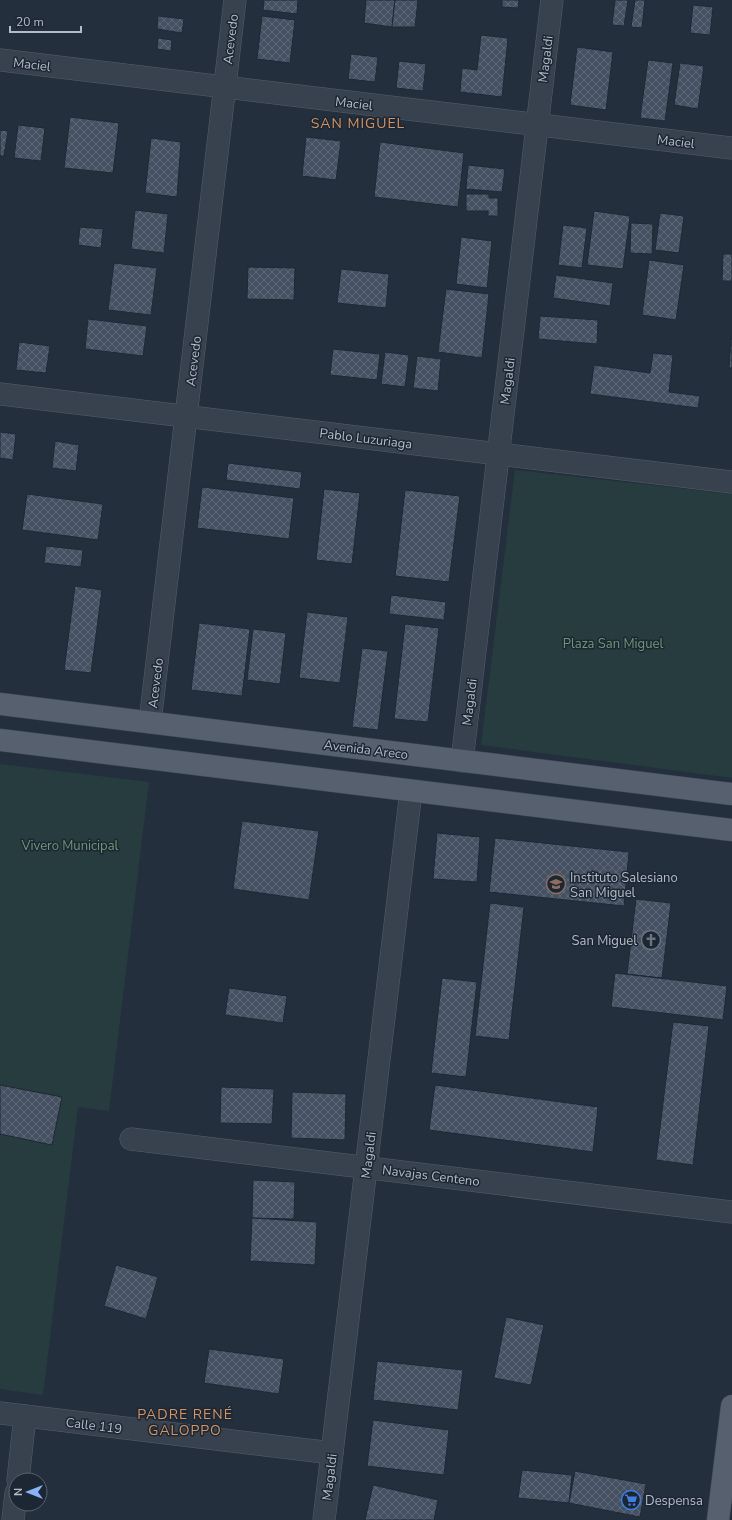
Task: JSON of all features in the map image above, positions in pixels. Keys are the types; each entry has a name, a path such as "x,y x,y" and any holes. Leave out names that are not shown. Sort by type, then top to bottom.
{"main road":[{"name":"Avenida Areco","path":"0,704 732,794"},
{"path":"0,740 732,830"},
{"path":"718,1520 732,1406"}],"street":[{"name":"Acevedo","path":"150,722 235,0"},
{"name":"Magaldi","path":"462,761 552,0"},
{"name":"Maciel","path":"0,60 732,148"},
{"name":"Pablo Luzuriaga","path":"0,394 732,482"},
{"name":"Magaldi","path":"324,1520 411,791"},
{"name":"Navajas Centeno","path":"131,1139 732,1212"},
{"name":"Calle 119","path":"0,1413 332,1453"},
{"path":"19,1472 25,1416"}],"green space":[{"name":"Plaza San Miguel","path":"515,470 732,494 732,778 481,745"},
{"name":"Vivero Municipal","path":"0,764 149,782 109,1111 78,1107 43,1395 0,1389"}],"building":[{"path":"264,0 298,0 297,14 263,10"},
{"path":"366,0 395,0 392,27 364,23"},
{"path":"395,0 418,0 415,27 392,27"},
{"path":"502,0 519,0 518,8 502,7"},
{"path":"615,0 628,0 624,26 612,25"},
{"path":"635,0 645,0 642,28 631,27"},
{"path":"693,5 713,7 710,35 690,33"},
{"path":"158,16 184,19 182,33 157,29"},
{"path":"262,16 295,20 290,63 257,59"},
{"path":"481,35 508,38 502,97 460,92 462,68 477,70"},
{"path":"158,38 172,40 171,51 157,49"},
{"path":"577,47 613,52 606,110 570,105"},
{"path":"351,54 378,57 375,82 348,79"},
{"path":"648,60 673,63 665,121 640,118"},
{"path":"399,61 426,64 423,91 396,88"},
{"path":"680,63 704,66 698,109 674,105"},
{"path":"70,117 119,123 113,173 64,168"},
{"path":"18,125 45,128 41,161 14,158"},
{"path":"0,130 8,131 4,156 0,156"},
{"path":"306,137 341,141 336,180 302,176"},
{"path":"151,138 181,142 177,197 145,193"},
{"path":"380,142 464,153 458,207 374,197"},
{"path":"468,165 505,169 502,192 466,189"},
{"path":"466,194 489,194 489,198 498,198 498,216 488,216 488,211 466,211"},
{"path":"135,210 168,214 164,253 131,249"},
{"path":"594,211 630,216 623,269 587,265"},
{"path":"660,213 684,216 679,253 655,250"},
{"path":"631,223 653,224 652,254 630,253"},
{"path":"563,225 587,228 582,268 558,265"},
{"path":"80,227 103,229 101,248 78,245"},
{"path":"461,237 492,241 487,288 456,284"},
{"path":"723,254 732,254 732,281 722,281"},
{"path":"649,260 684,265 676,320 642,315"},
{"path":"114,263 157,268 151,315 108,310"},
{"path":"248,267 295,268 294,300 247,299"},
{"path":"341,269 389,274 386,308 337,303"},
{"path":"556,275 613,283 610,306 553,298"},
{"path":"446,289 489,294 482,358 438,352"},
{"path":"540,316 598,320 597,344 538,339"},
{"path":"88,319 147,326 143,356 85,349"},
{"path":"731,339 732,368 729,368"},
{"path":"19,342 50,346 46,373 16,370"},
{"path":"333,349 380,354 377,380 330,375"},
{"path":"385,352 409,355 405,387 381,384"},
{"path":"653,353 673,355 669,392 700,396 698,408 590,394 594,365 650,373"},
{"path":"417,356 441,359 438,391 413,388"},
{"path":"0,432 16,434 13,460 0,458"},
{"path":"55,441 79,445 76,471 52,468"},
{"path":"228,463 302,472 300,489 226,480"},
{"path":"202,487 294,498 289,539 197,528"},
{"path":"324,489 360,493 352,564 316,560"},
{"path":"405,490 460,496 449,582 395,576"},
{"path":"27,494 103,504 98,540 22,530"},
{"path":"46,546 83,550 81,567 44,563"},
{"path":"75,586 102,590 91,673 64,670"},
{"path":"391,595 446,602 444,620 389,614"},
{"path":"307,612 348,617 340,683 299,678"},
{"path":"199,623 250,629 242,696 191,690"},
{"path":"405,624 439,628 428,722 394,719"},
{"path":"253,629 286,633 280,684 247,680"},
{"path":"362,648 388,651 378,730 352,727"},
{"path":"242,821 319,831 309,900 233,889"},
{"path":"437,833 480,837 477,882 433,879"},
{"path":"495,838 629,852 624,906 489,892"},
{"path":"636,899 671,903 662,978 627,974"},
{"path":"490,903 524,907 509,1040 475,1036"},
{"path":"615,973 727,986 723,1020 611,1007"},
{"path":"442,978 477,982 466,1077 431,1073"},
{"path":"229,988 287,996 283,1023 225,1015"},
{"path":"673,1022 709,1026 693,1165 656,1160"},
{"path":"0,1085 62,1097 52,1145 0,1134"},
{"path":"435,1085 598,1107 593,1152 429,1130"},
{"path":"221,1087 274,1089 272,1124 220,1123"},
{"path":"292,1092 346,1094 345,1140 291,1138"},
{"path":"253,1180 295,1182 294,1219 252,1218"},
{"path":"252,1218 317,1222 315,1265 250,1261"},
{"path":"116,1265 158,1277 146,1319 104,1306"},
{"path":"506,1317 544,1325 531,1385 494,1378"},
{"path":"209,1349 284,1359 279,1394 204,1383"},
{"path":"377,1361 463,1370 458,1410 373,1400"},
{"path":"373,1420 449,1430 444,1475 367,1466"},
{"path":"522,1470 572,1475 569,1503 518,1498"},
{"path":"575,1471 646,1484 640,1517 569,1503"},
{"path":"373,1485 438,1500 434,1520 365,1520"}],"place":[{"name":"Instituto Salesiano San Miguel","path":"556,884"},
{"name":"San Miguel","path":"651,940"},
{"name":"Despensa","path":"631,1500"}],"district":[{"name":"SAN MIGUEL","path":"358,123"},
{"name":"PADRE RENÉ GALOPPO","path":"185,1422"}]}
